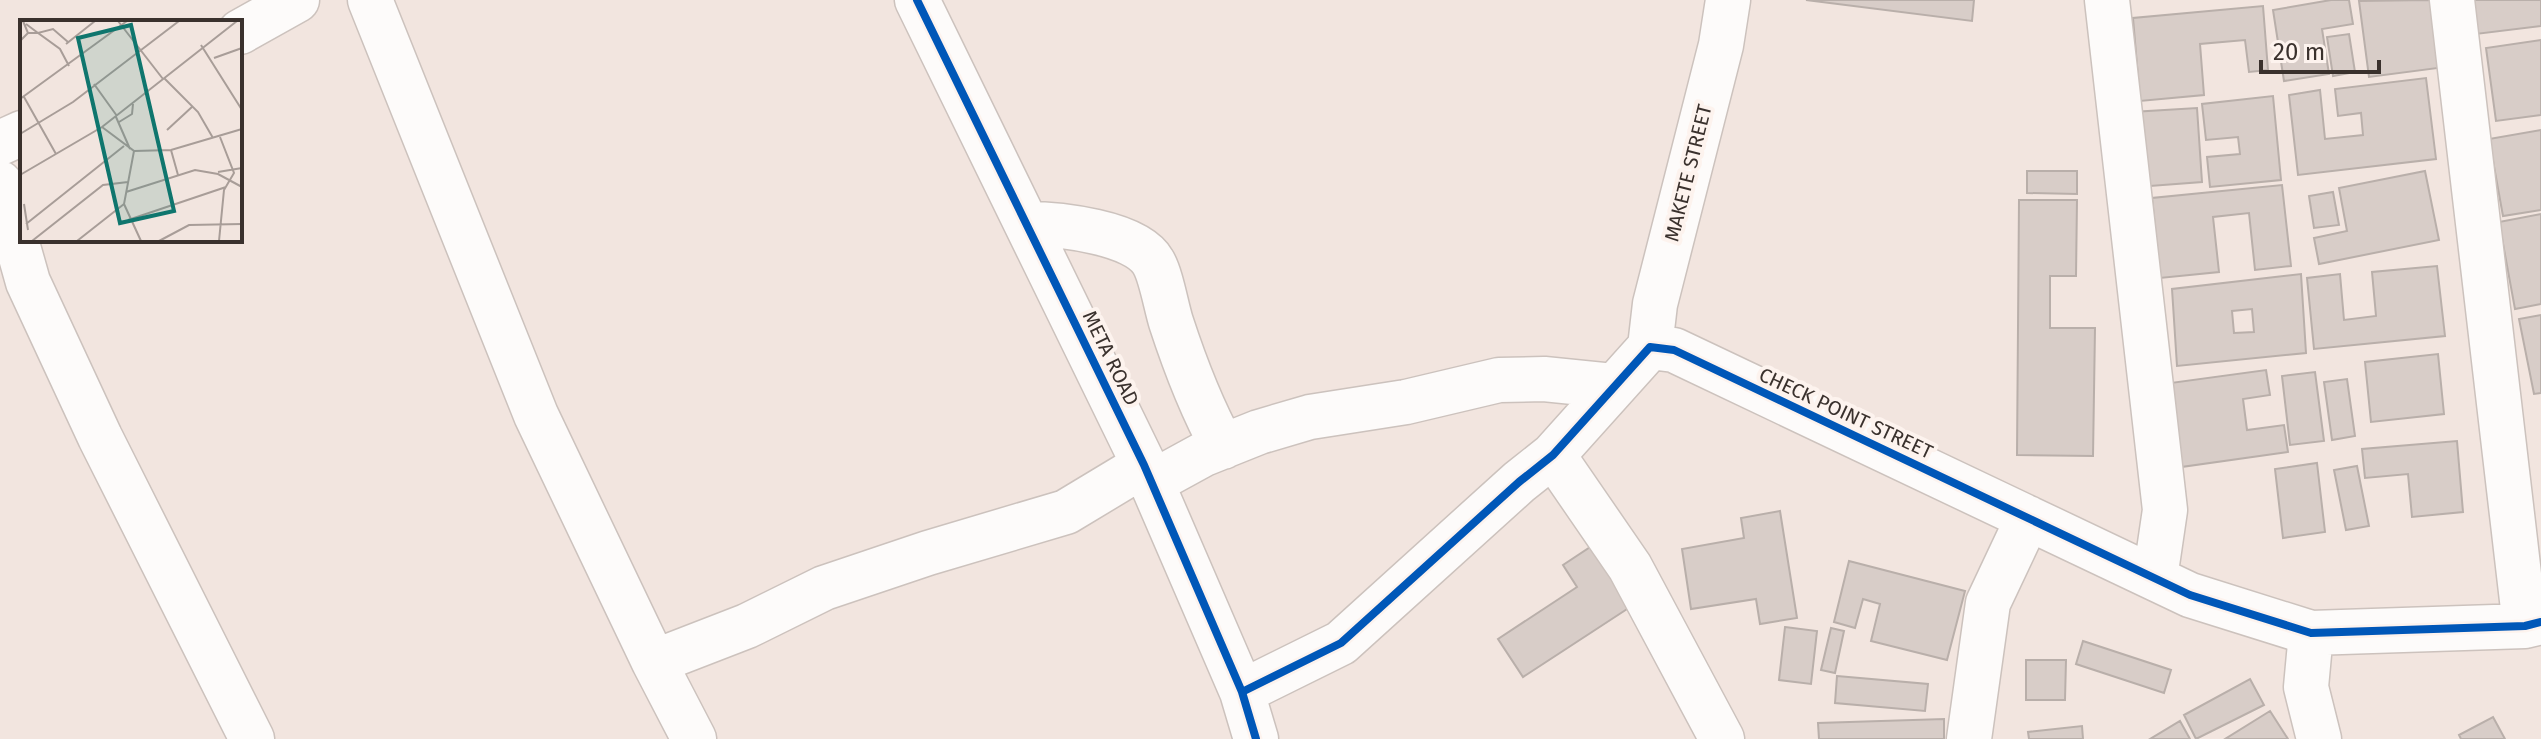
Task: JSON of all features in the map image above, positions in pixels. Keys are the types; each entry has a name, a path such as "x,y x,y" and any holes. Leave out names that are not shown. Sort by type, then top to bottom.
{"street":[{"path":"242,31 297,0"},
{"path":"370,0 536,415 694,739"},
{"name":"META ROAD","path":"917,0 1147,474 1242,692 1256,739"},
{"name":"MAKETE STREET","path":"1650,347 1655,304 1721,45 1728,0"},
{"path":"2107,0 2165,510 2155,578"},
{"path":"2452,0 2533,624"},
{"path":"0,143 20,134"},
{"path":"0,183 35,296 100,437 252,739"},
{"path":"1027,224 1058,224 1092,231 1135,246 1153,261 1184,362 1204,413 1223,447"},
{"path":"1242,692 1341,643 1553,455 1650,347"},
{"name":"CHECK POINT STREET","path":"1650,347 1674,350 2190,595 2311,633 2533,624"},
{"path":"654,662 747,626 824,588 1066,512 1147,474 1259,432 1310,417 1406,402 1499,380 1544,379 1613,386"},
{"path":"1553,455 1630,567 1722,739"},
{"path":"1969,739 1988,603 2028,518"},
{"path":"2311,633 2306,687 2319,739"}],"building":[{"path":"1806,0 1974,0 1972,21"},
{"path":"2349,0 2353,24 2322,29 2329,74 2284,81 2273,10"},
{"path":"2430,0 2438,68 2369,77 2359,1"},
{"path":"2472,0 2541,0 2541,26 2476,34"},
{"path":"2263,6 2268,70 2249,72 2245,40 2200,44 2204,95 2140,101 2133,18"},
{"path":"2349,34 2355,72 2333,76 2327,37"},
{"path":"2541,40 2541,115 2496,121 2486,48"},
{"path":"2426,78 2436,159 2298,175 2289,95 2320,90 2325,139 2363,135 2361,113 2338,116 2335,89"},
{"path":"2273,96 2281,180 2210,187 2207,157 2240,154 2238,137 2206,140 2202,104"},
{"path":"2197,108 2202,182 2137,187 2132,112"},
{"path":"2541,130 2541,210 2503,216 2489,139"},
{"path":"2027,171 2077,171 2077,194 2027,193"},
{"path":"2425,171 2439,240 2319,264 2314,238 2347,231 2339,188"},
{"path":"2282,185 2291,266 2255,270 2249,213 2213,217 2219,272 2160,278 2152,198"},
{"path":"2333,192 2339,225 2314,228 2309,196"},
{"path":"2019,200 2077,200 2076,276 2050,276 2050,328 2095,328 2093,456 2017,455"},
{"path":"2541,214 2541,304 2515,309 2499,222"},
{"path":"2437,266 2445,336 2314,349 2307,278 2340,274 2344,320 2376,316 2372,272"},
{"path":"2301,274 2306,353 2177,366 2172,289","holes":["2252,309 2254,332 2234,333 2232,311"]},
{"path":"2541,315 2541,393 2534,394 2519,319"},
{"path":"2438,354 2444,414 2371,422 2365,362"},
{"path":"2266,370 2270,395 2243,399 2247,430 2284,425 2288,452 2174,468 2163,384"},
{"path":"2315,372 2324,441 2290,445 2282,376"},
{"path":"2347,379 2355,436 2332,440 2324,382"},
{"path":"2457,441 2463,512 2412,517 2408,474 2365,478 2362,449"},
{"path":"2317,463 2325,532 2283,538 2275,469"},
{"path":"2357,466 2369,526 2346,530 2334,470"},
{"path":"1780,511 1797,618 1760,624 1756,599 1691,609 1682,549 1744,538 1741,518"},
{"path":"1607,536 1647,596 1523,677 1498,639 1577,587 1563,565"},
{"path":"1849,561 1965,591 1947,660 1871,641 1880,604 1863,599 1855,628 1834,622"},
{"path":"1785,627 1817,631 1811,684 1779,680"},
{"path":"1831,628 1844,631 1835,673 1821,670"},
{"path":"2083,641 2171,670 2164,693 2076,664"},
{"path":"2026,660 2066,660 2065,700 2026,700"},
{"path":"1837,676 1928,684 1925,711 1835,703"},
{"path":"2250,679 2264,705 2196,739 2184,715"},
{"path":"2270,711 2288,739 2225,739"},
{"path":"2493,717 2505,739 2461,739 2459,735"},
{"path":"1944,719 1944,739 1819,739 1818,723"},
{"path":"2180,721 2190,739 2150,739"},
{"path":"2082,726 2083,739 2029,739 2028,732"}],"cycle path":[{"path":"917,0 1144,465 1242,692 1256,739"},
{"path":"1242,692 1341,643 1553,455 1650,347 1674,350 2190,595 2311,633 2525,626 2541,622"}]}
